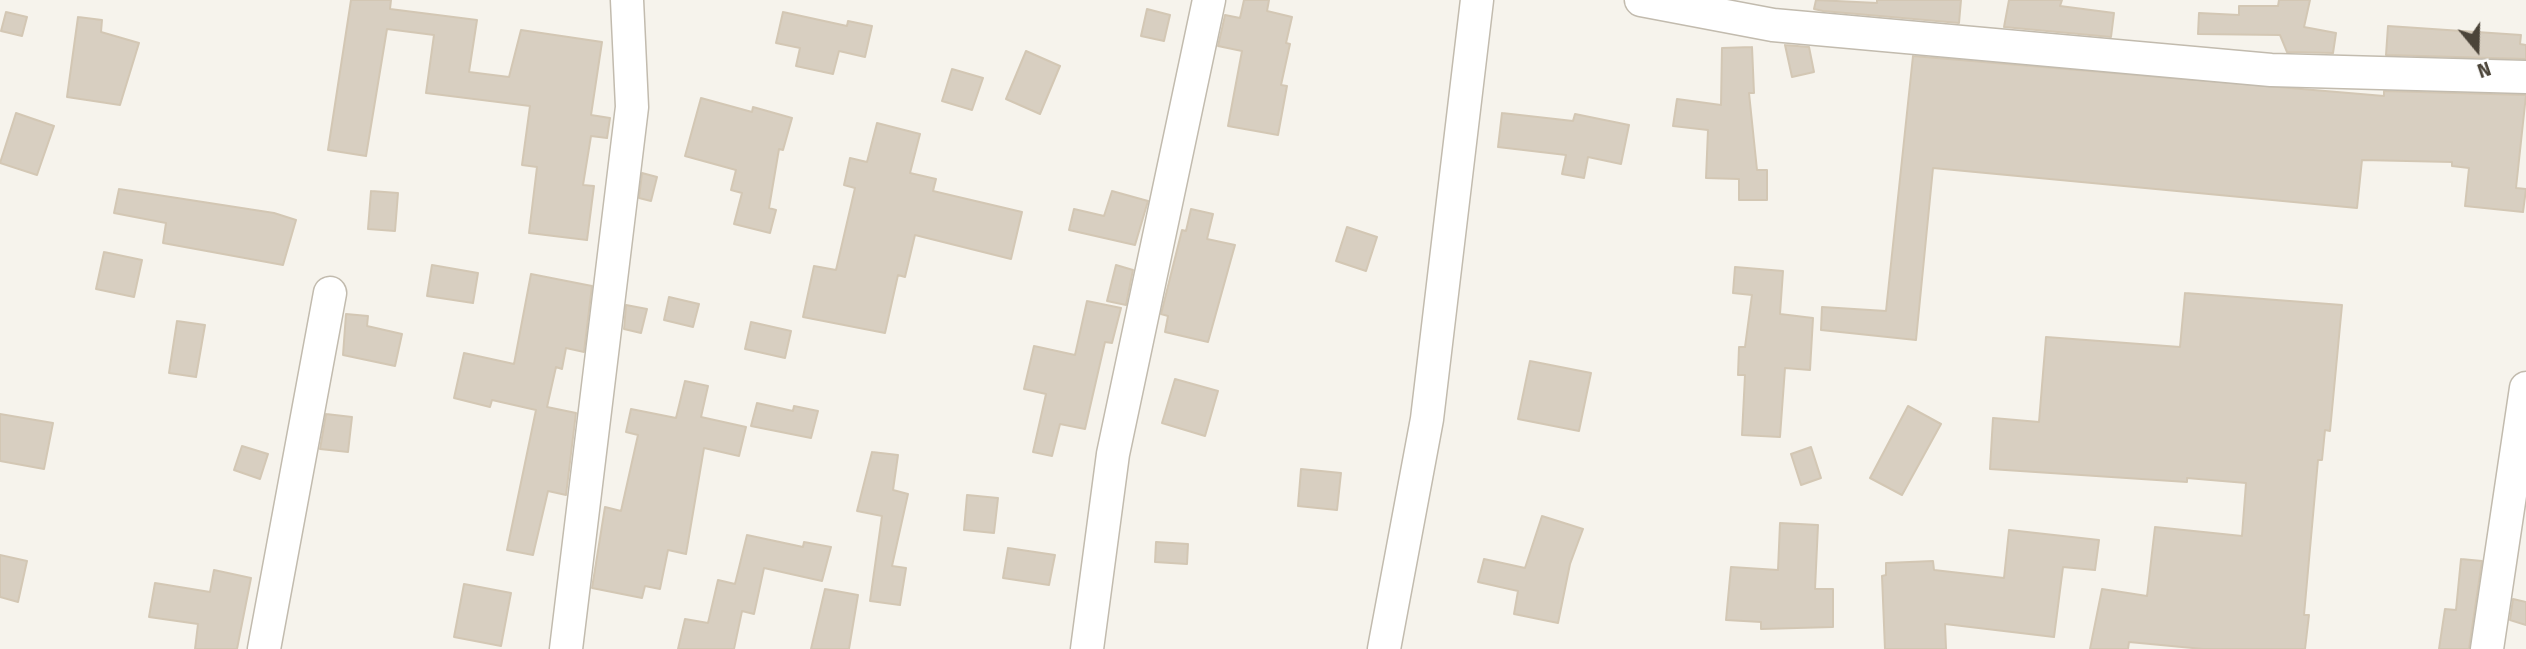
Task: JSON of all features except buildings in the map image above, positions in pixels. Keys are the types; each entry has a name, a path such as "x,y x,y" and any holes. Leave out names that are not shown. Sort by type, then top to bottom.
{"street":[{"path":"566,649 632,107 627,0"},
{"path":"1087,649 1113,454 1209,0"},
{"path":"1384,649 1426,419 1477,0"},
{"path":"1641,0 1773,25 2271,70 2526,77"},
{"path":"264,649 330,293"},
{"path":"2487,649 2526,388"}]}
